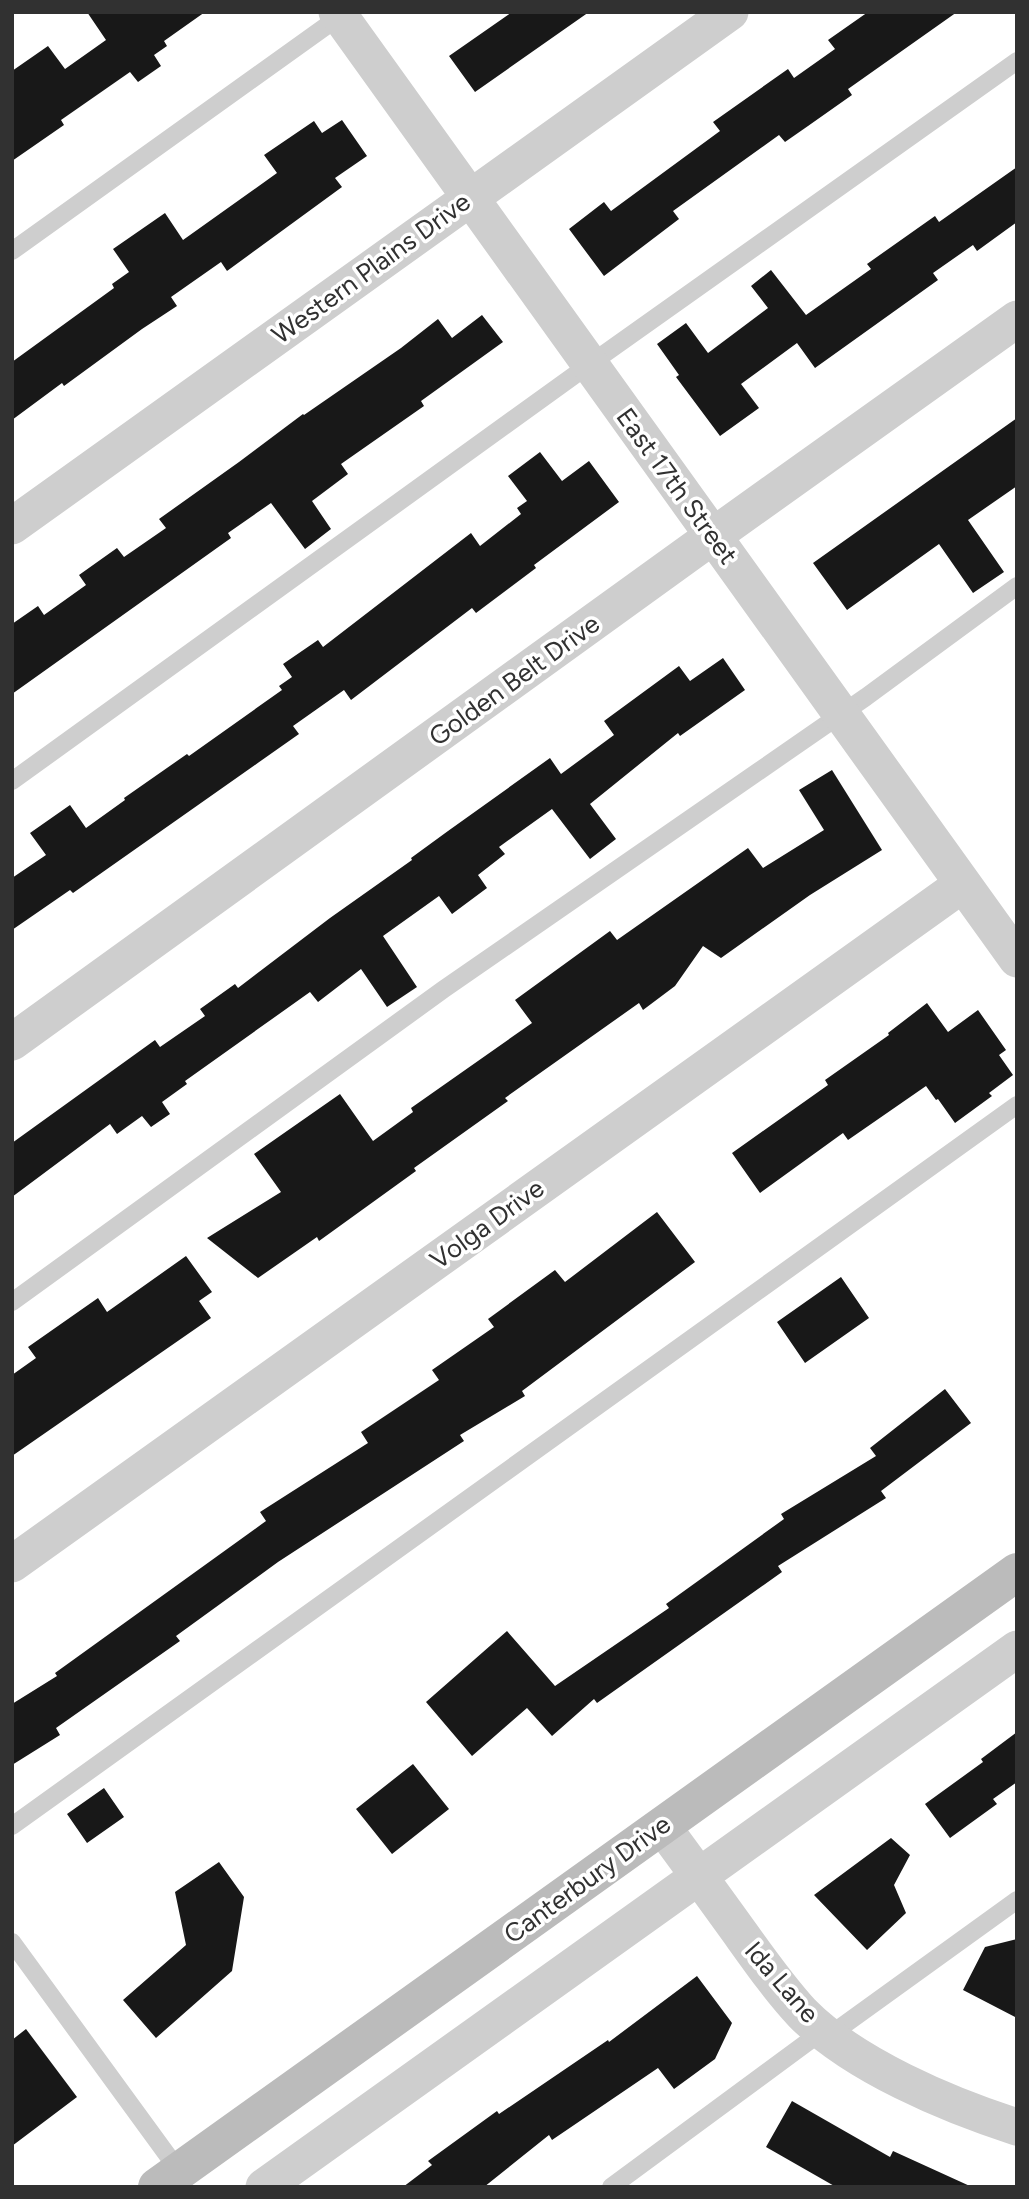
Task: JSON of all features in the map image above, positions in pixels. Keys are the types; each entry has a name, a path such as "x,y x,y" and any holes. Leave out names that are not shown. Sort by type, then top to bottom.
{"main road":[{"name":"Canterbury Drive","path":"168,2179 1017,1572"}],"street":[{"name":"Western Plains Drive","path":"12,526 730,12"},
{"name":"East 17th Street","path":"341,14 1017,959"},
{"name":"Golden Belt Drive","path":"12,1042 1017,319"},
{"name":"Volga Drive","path":"12,1564 963,884"},
{"path":"264,2187 1017,1649"},
{"name":"Ida Lane","path":"662,1826 774,1980 804,2014 875,2067 980,2115 1017,2127"}],"lane":[{"path":"12,251 341,14"},
{"path":"12,781 1017,61"},
{"path":"12,1302 444,989 841,714 1017,586"},
{"path":"12,1826 1017,1105"},
{"path":"611,2187 1017,1900"},
{"path":"12,1942 168,2179"}],"building":[{"path":"87,12 205,12 164,41 167,46 154,55 161,66 138,82 130,72 61,120 64,125 12,161 12,71 48,46 65,69 106,40"},
{"path":"512,12 589,12 475,92 449,56"},
{"path":"868,12 957,12 848,89 852,95 808,126 785,142 779,135 673,211 679,219 604,276 569,229 604,202 611,211 720,131 713,122 788,69 794,78 835,49 828,40"},
{"path":"342,120 367,156 335,178 342,187 227,271 221,262 171,297 177,306 12,420 12,362 114,288 112,284 129,272 113,249 165,213 183,240 277,173 264,155 314,121 322,133"},
{"path":"1017,167 1017,222 977,251 973,245 933,273 938,280 815,368 797,343 741,384 759,408 720,436 676,377 679,375 657,344 686,323 708,353 768,308 751,286 771,270 806,315 871,269 867,264 935,216 939,222"},
{"path":"482,315 503,342 421,401 424,406 341,464 348,474 312,501 331,529 305,549 271,503 228,533 231,538 12,694 12,624 38,606 44,615 86,585 79,575 117,548 124,557 166,528 159,519 438,319 452,338"},
{"path":"1017,418 1017,486 968,520 1004,572 973,593 939,544 847,610 813,563"},
{"path":"540,452 562,481 589,461 619,502 534,565 536,568 476,613 472,608 351,700 344,690 293,726 299,734 73,893 70,890 12,930 12,878 46,855 30,833 70,805 86,828 125,800 124,798 282,690 279,686 292,677 283,664 318,640 323,647 471,533 480,546 521,514 517,508 527,501 508,476"},
{"path":"723,658 745,690 680,736 678,733 590,804 616,839 590,859 552,809 499,847 505,854 478,875 487,888 452,914 439,896 383,936 417,987 387,1007 361,969 318,1002 310,992 185,1081 187,1084 162,1102 170,1114 151,1127 142,1116 117,1134 110,1124 12,1197 12,1143 155,1040 160,1047 205,1016 200,1009 235,984 238,988 550,758 561,774 614,735 604,721 679,666 690,681"},
{"path":"832,770 882,850 810,895 721,958 703,946 675,986 643,1010 639,1003 505,1098 508,1101 414,1168 416,1171 319,1241 317,1237 258,1278 207,1238 281,1192 254,1154 340,1094 373,1141 413,1112 411,1108 532,1023 515,1000 610,931 617,940 748,848 763,868 824,830 799,790"},
{"path":"927,1003 948,1032 978,1010 1006,1050 999,1055 1013,1075 989,1093 992,1096 955,1123 926,1086 848,1140 843,1133 760,1193 732,1153 828,1085 825,1080 889,1035 888,1033"},
{"path":"657,1212 695,1262 522,1391 525,1396 460,1435 464,1441 278,1562 176,1636 180,1641 56,1728 60,1735 12,1765 12,1704 57,1676 55,1673 266,1521 260,1512 368,1443 361,1432 439,1380 432,1370 494,1327 488,1319 555,1270 565,1282"},
{"path":"186,1256 212,1292 199,1301 211,1318 12,1456 12,1375 36,1358 28,1347 98,1298 107,1312"},
{"path":"841,1277 869,1318 805,1363 777,1322"},
{"path":"945,1389 971,1423 881,1491 886,1498 778,1566 782,1572 597,1703 594,1699 552,1736 527,1708 472,1756 426,1702 507,1631 555,1686 669,1608 666,1604 784,1519 781,1514 876,1456 870,1448"},
{"path":"1017,1732 1017,1782 993,1799 997,1804 950,1838 925,1804 983,1762 981,1759"},
{"path":"413,1764 449,1809 392,1854 356,1809"},
{"path":"104,1788 124,1817 87,1843 67,1814"},
{"path":"891,1838 910,1855 894,1885 906,1913 867,1950 814,1895"},
{"path":"219,1862 244,1897 232,1971 156,2038 123,2000 186,1945 175,1892"},
{"path":"1017,1939 1017,2018 963,1990 985,1947"},
{"path":"697,1976 732,2023 715,2059 674,2089 658,2068 552,2140 549,2135 484,2187 403,2187 432,2165 428,2161 497,2111 499,2114 608,2040 609,2042"},
{"path":"26,2029 77,2097 12,2146 12,2040"},
{"path":"792,2101 890,2157 893,2151 972,2187 836,2187 766,2147"}]}
